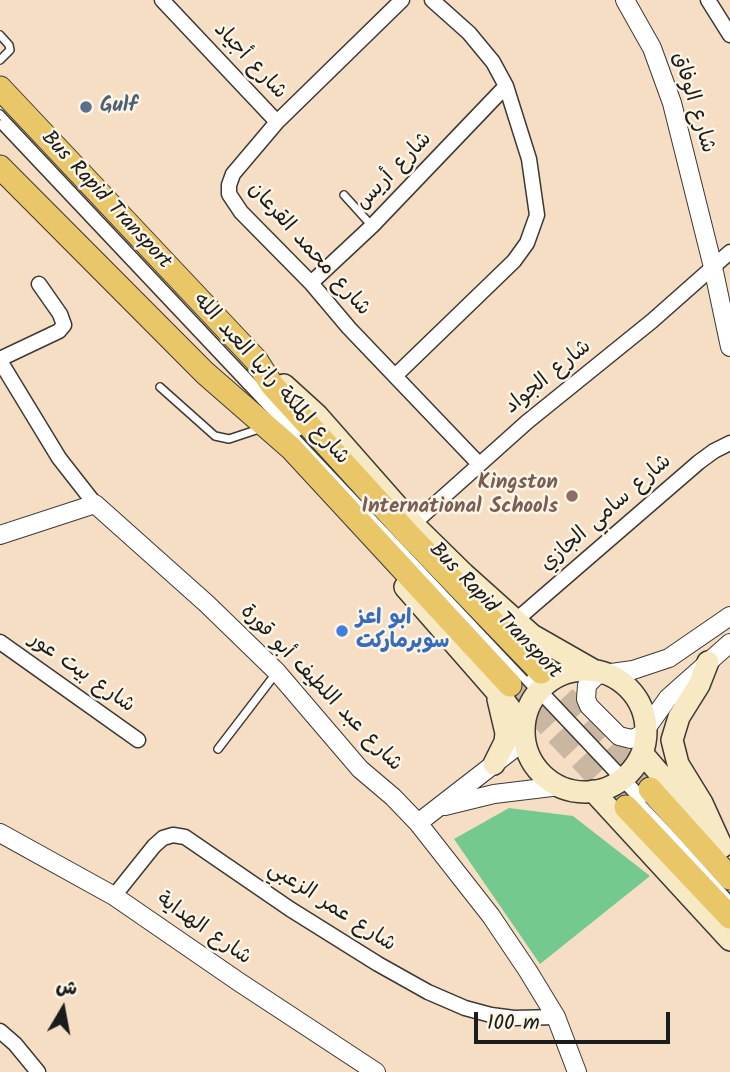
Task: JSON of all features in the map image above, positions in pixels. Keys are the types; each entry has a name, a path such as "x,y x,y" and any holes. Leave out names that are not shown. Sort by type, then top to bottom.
{"main road":[{"name":"شارع الملكة رانيا العبد الله","path":"0,88 256,359 272,385 540,684"},
{"name":"شارع الملكة رانيا العبد الله","path":"0,167 205,373 291,448 501,686"},
{"path":"205,373 501,686 542,774 560,786 576,791 593,791 623,779 642,753 646,728 643,711 635,696 622,682 532,635 515,621 413,524 317,415 256,359"},
{"path":"708,662 694,694 679,716 673,740 678,764 702,803 726,851"},
{"path":"525,734 526,715 540,684 566,673 599,672"},
{"path":"494,764 505,742 506,733 501,686"},
{"path":"642,753 726,851"},
{"path":"650,789 730,878"},
{"path":"593,791 730,940"},
{"path":"625,807 730,918"}],"street":[{"name":"شارع أجياد","path":"162,0 277,122"},
{"name":"شارع محمد القرعان","path":"401,0 277,122 233,174 229,194 241,212 479,464"},
{"path":"395,376 514,261 527,243 535,224 537,202 529,159 506,86 493,62 469,33 432,0"},
{"name":"شارع الوفاق","path":"625,0 642,28 662,73 713,267 730,347"},
{"path":"708,0 730,35"},
{"name":"شارع أريس","path":"311,284 372,226 506,86"},
{"name":"شارع الجواد","path":"413,524 479,464 652,321 730,252"},
{"path":"0,360 59,331 64,325 60,314 38,284"},
{"name":"شارع عبد اللطيف أبو قورة","path":"0,360 59,458 95,504 207,604 277,672 360,769 418,823 491,916 528,971 556,1017 577,1072"},
{"name":"شارع سامي الجازي","path":"515,621 692,468 714,451 730,443"},
{"path":"0,535 95,504"},
{"path":"730,616 669,658 633,670 599,672 587,685 586,699 589,706 619,736 631,739 643,733 668,698 730,643"},
{"name":"شارع بيت عور","path":"0,642 138,740"},
{"path":"418,823 494,764 525,734"},
{"path":"439,808 494,794 560,786"},
{"name":"شارع الهداية","path":"0,833 114,896 376,1072"},
{"name":"شارع عمر الزعبي","path":"114,896 154,846 163,838 178,835 196,843 310,922 428,992 465,1008 491,1015 514,1018 556,1017"},
{"path":"0,1031 15,1044 38,1072"}],"lane":[{"path":"0,35 10,50 0,60"},
{"name":"Bus Rapid Transport","path":"0,114 540,684 730,900"},
{"name":"Bus Rapid Transport","path":"0,124 540,684"},
{"path":"344,195 372,226"},
{"path":"160,387 215,436 229,439 259,429"},
{"path":"218,749 277,672"},
{"name":"Bus Rapid Transport","path":"623,779 730,892"}],"green space":[{"path":"509,808 573,816 650,876 540,964 454,839"}],"tunnel":[{"path":"541,672 650,789"},
{"path":"510,685 626,807"}],"place":[{"name":"Gulf","path":"86,107"},
{"name":"Kingston International Schools","path":"572,496"},
{"name":"ابو اعز سوبرماركت","path":"342,631"}]}
